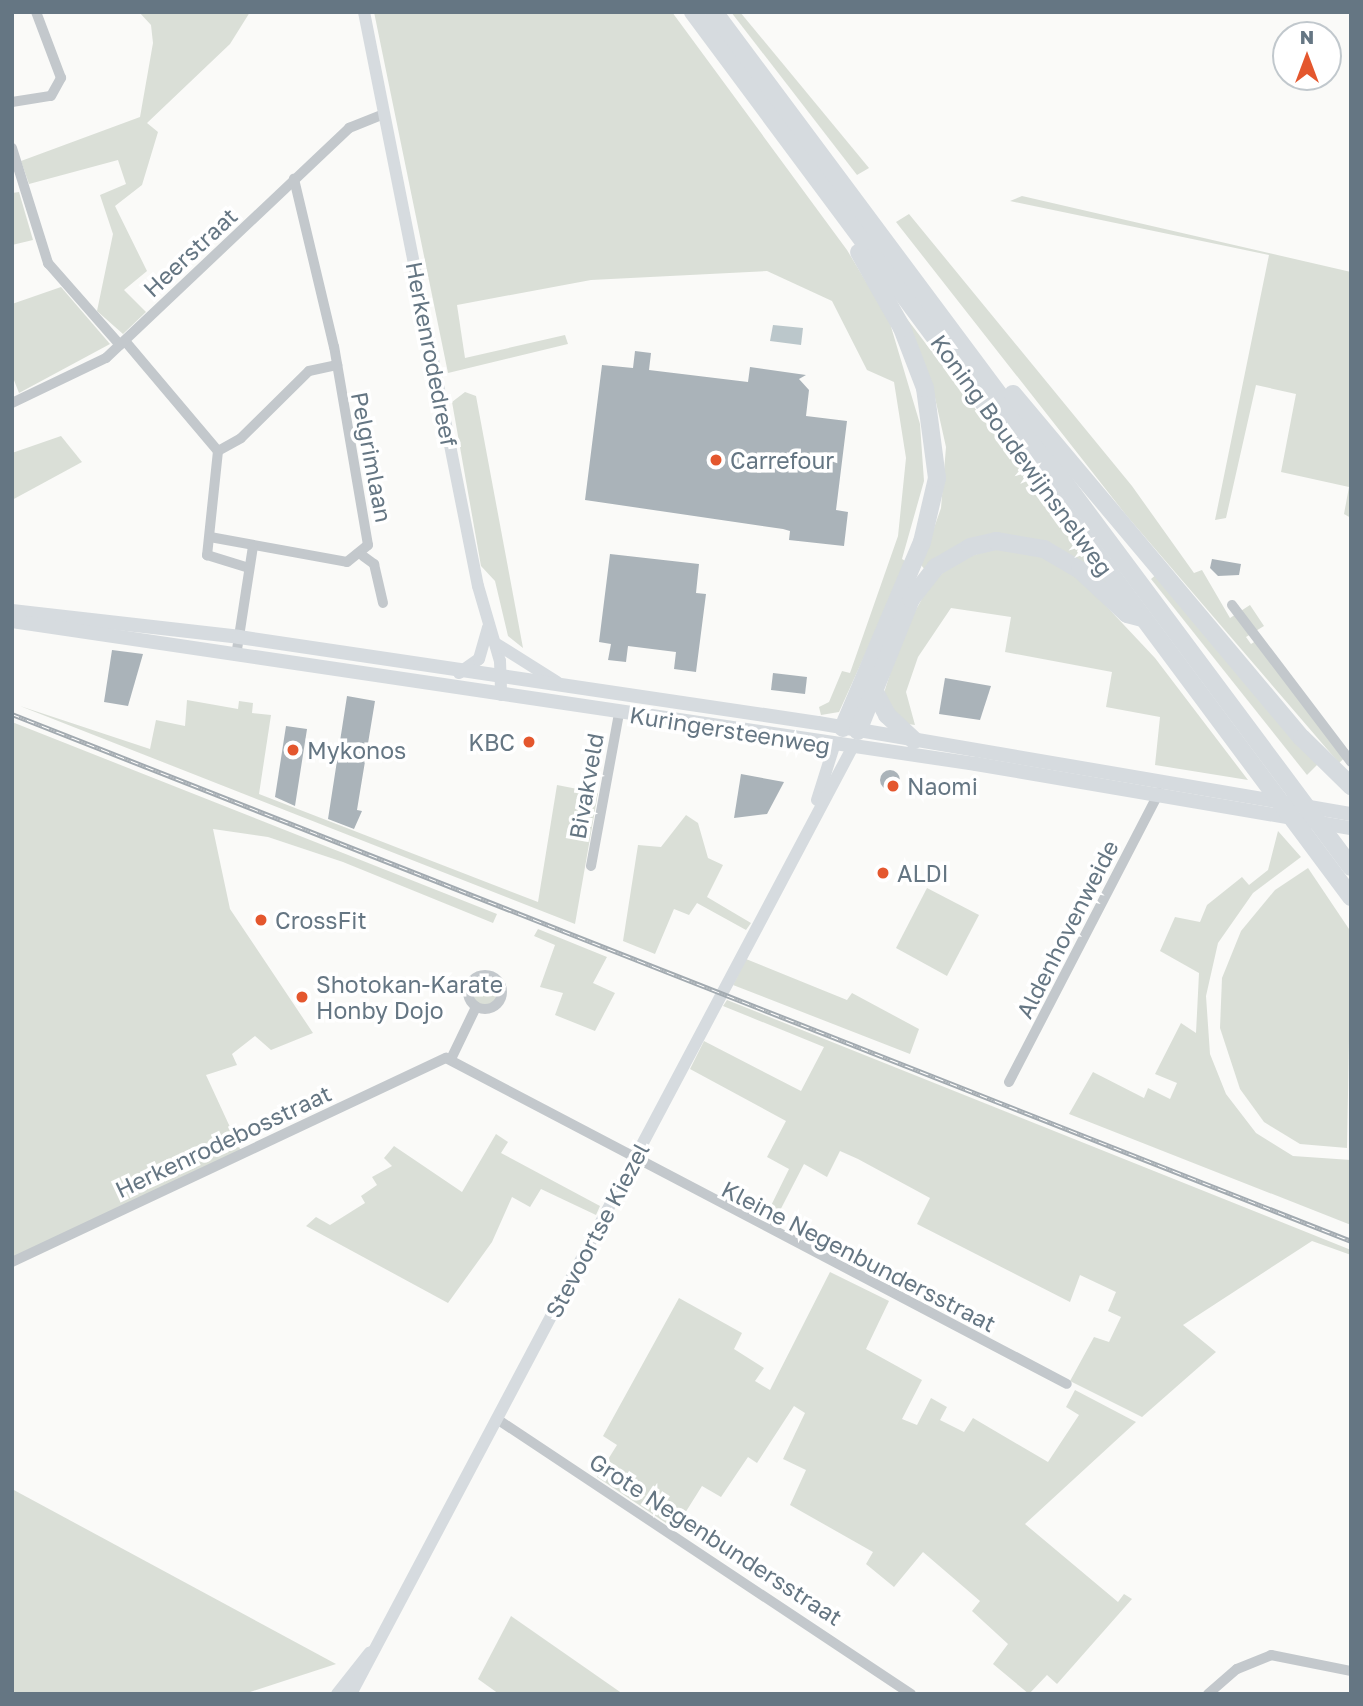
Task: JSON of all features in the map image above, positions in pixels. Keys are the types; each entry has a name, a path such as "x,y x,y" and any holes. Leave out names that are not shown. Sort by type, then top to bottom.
{"highway":[{"name":"Koning Boudewijnsnelweg","path":"693,12 1351,897"},
{"name":"Koning Boudewijnsnelweg","path":"714,12 1351,867"},
{"path":"833,198 911,349 932,415 937,478 922,542 851,735"},
{"path":"958,338 974,345 1293,728 1351,786"},
{"path":"851,735 876,694 922,583 970,547 996,541 1044,549 1080,570 1127,614 1143,618"},
{"path":"876,694 887,715 915,740"}],"main road":[{"name":"Herkenrodedreef","path":"364,12 489,623 503,679 501,695"},
{"path":"12,611 110,631"},
{"path":"12,621 110,631"},
{"path":"459,673 481,656 489,623"},
{"name":"Kuringersteenweg","path":"110,631 239,637 562,687 851,735 1351,828"},
{"name":"Kuringersteenweg","path":"110,631 236,656 834,746"},
{"path":"495,643 562,687"},
{"name":"Kuringersteenweg","path":"851,735 915,740 1351,814"},
{"name":"Stevoortse Kiezel","path":"812,821 834,746 851,735"},
{"name":"Stevoortse Kiezel","path":"351,1694 812,821 851,735"},
{"name":"Stevoortse Kiezel","path":"337,1694 381,1638"}],"street":[{"path":"12,102 51,96 61,78 36,12"},
{"name":"Heerstraat","path":"12,403 75,377 122,343 354,123 384,114"},
{"path":"12,148 44,256 218,451 210,559 249,568"},
{"name":"Pelgrimlaan","path":"295,179 337,365 368,530 363,555"},
{"name":"Pelgrimlaan","path":"218,451 241,438 309,371 337,365"},
{"name":"Pelgrimlaan","path":"210,537 347,562 363,555"},
{"path":"236,656 253,545"},
{"name":"Pelgrimlaan","path":"363,555 374,564 383,603"},
{"path":"1232,605 1351,762"},
{"name":"Bivakveld","path":"592,866 618,713"},
{"name":"Aldenhovenweide","path":"1009,1082 1159,793"},
{"path":"476,1007 452,1059 633,1161"},
{"name":"Herkenrodebosstraat","path":"12,1262 438,1059 452,1059"},
{"name":"Kleine Negenbundersstraat","path":"633,1161 1067,1384"},
{"name":"Grote Negenbundersstraat","path":"497,1419 911,1694"},
{"path":"1208,1694 1237,1669 1271,1655 1351,1671"}],"shaded area":[{"path":"139,12 250,12 230,44 147,123 158,132 142,185 115,206 147,271 124,290 146,312 123,334 97,311 113,234 100,195 126,184 118,160 29,184 21,161 140,117 153,43 151,25"},
{"path":"374,12 672,12 847,250 889,320 920,424 924,481 902,559 907,562 839,712 821,715 819,707 829,702 842,671 850,673 898,536 906,458 894,382 867,370 832,301 767,271 591,280 457,305 465,358 565,335 568,344 448,373"},
{"path":"731,12 740,12 869,168 857,175"},
{"path":"19,192 33,240 12,245 12,193"},
{"path":"1022,196 1351,272 1351,518 1344,514 1349,487 1281,472 1296,394 1256,385 1226,518 1215,520 1269,255 1010,201"},
{"path":"909,214 1132,486 1194,573 1202,570 1230,618 1250,605 1264,626 1246,637 1251,644 1259,639 1350,753 1339,763 1126,515 896,222"},
{"path":"61,287 110,344 19,393 12,375 12,304"},
{"path":"901,311 1110,586 1006,538 926,571 921,565 941,508 946,447 933,389"},
{"path":"773,325 803,328 801,345 770,341"},
{"path":"465,392 476,396 523,648 508,636 495,581 481,566 452,402"},
{"path":"61,436 82,462 12,500 12,453"},
{"path":"994,549 1039,554 1077,575 1155,658 1248,780 1155,765 1160,717 1106,707 1112,672 1005,652 1011,617 951,608 918,657 906,692 915,725 908,724 882,699 903,633 928,588 954,561"},
{"path":"1157,574 1318,764 1307,775 1151,579"},
{"path":"187,700 238,709 239,701 253,703 252,713 271,715 259,794 538,902 557,785 598,793 575,924 20,706 150,749 156,720 185,726"},
{"path":"12,722 497,914 493,923 343,862 268,837 213,829 230,909 313,1033 271,1050 255,1036 232,1054 237,1065 206,1075 241,1151 12,1259"},
{"path":"686,815 698,823 708,858 723,865 707,897 751,923 746,930 697,903 689,915 674,909 655,954 623,941 638,845 661,847"},
{"path":"1278,831 1301,857 1253,893 1218,943 1206,996 1210,1054 1226,1094 1256,1133 1293,1156 1351,1160 1351,1225 1069,1114 1093,1072 1144,1098 1148,1088 1170,1099 1177,1083 1155,1074 1181,1023 1196,1033 1199,973 1160,951 1175,917 1200,922 1207,905 1242,877 1249,885 1268,870"},
{"path":"1308,868 1351,932 1347,1148 1300,1144 1264,1122 1240,1089 1220,1028 1222,978 1241,931 1275,890"},
{"path":"927,888 979,915 947,976 896,948"},
{"path":"538,929 607,957 593,983 615,993 595,1031 555,1015 563,993 540,987 555,945 534,936"},
{"path":"746,959 847,1000 852,993 919,1029 910,1054 733,985"},
{"path":"485,978 495,982 499,992 495,1002 485,1006 475,1002 471,992 475,982"},
{"path":"727,1000 1351,1250 1351,1255 1312,1241 1183,1325 1216,1352 1142,1417 1070,1381 1094,1337 1109,1342 1121,1317 1108,1311 1116,1292 1080,1275 1070,1302 917,1224 930,1198 858,1159 840,1151 827,1177 804,1164 771,1228 762,1224 789,1169 767,1157 786,1121 690,1069 704,1041 801,1091 824,1047 723,1006"},
{"path":"496,1134 508,1142 501,1153 600,1206 596,1215 541,1189 530,1207 512,1197 492,1242 448,1303 306,1226 316,1217 330,1225 365,1203 361,1196 377,1185 372,1177 392,1166 384,1158 394,1146 462,1192"},
{"path":"830,1272 889,1301 866,1349 922,1380 902,1419 917,1425 931,1398 947,1407 940,1420 964,1432 973,1418 1048,1462 1079,1415 1066,1407 1075,1390 1136,1422 1025,1524 1118,1602 1124,1594 1132,1599 1057,1684 1047,1675 1029,1694 993,1664 1008,1644 972,1611 980,1601 923,1552 894,1587 866,1564 873,1552 790,1505 806,1470 783,1459 805,1413 794,1406 757,1463 748,1457 721,1497 702,1486 675,1529 597,1477 617,1445 603,1436 679,1298 742,1333 734,1349 764,1368 755,1381 770,1390"},
{"path":"12,1489 336,1664 244,1694 12,1694"},
{"path":"511,1616 623,1694 499,1694 478,1679"}],"building":[{"name":"Carrefour","path":"635,351 651,353 649,370 748,382 750,367 806,375 799,379 809,390 806,416 847,421 836,510 848,512 844,546 789,540 790,531 783,529 585,500 602,365 633,368"},
{"path":"610,554 699,564 696,593 706,594 696,672 674,669 676,652 628,646 626,662 608,660 611,644 599,642"},
{"path":"1212,559 1241,564 1239,575 1218,576 1210,568"},
{"path":"112,650 143,654 128,706 104,702"},
{"path":"773,673 807,677 805,694 771,690"},
{"path":"945,678 991,686 980,720 939,714"},
{"path":"347,696 375,701 357,810 362,811 354,829 328,819"},
{"name":"Mykonos","path":"286,726 307,729 295,806 275,797"},
{"name":"Naomi","path":"890,770 897,773 900,780 897,787 890,790 883,787 880,780 883,773"},
{"path":"741,774 784,782 767,814 734,818"}],"railway":[{"path":"12,714 1351,1241"}],"place":[{"name":"Carrefour","path":"716,460"},
{"name":"KBC","path":"529,742"},
{"name":"Mykonos","path":"293,750"},
{"name":"Naomi","path":"893,786"},
{"name":"ALDI","path":"883,873"},
{"name":"CrossFit","path":"261,920"},
{"name":"Shotokan-Karate Honby Dojo","path":"302,997"}]}
